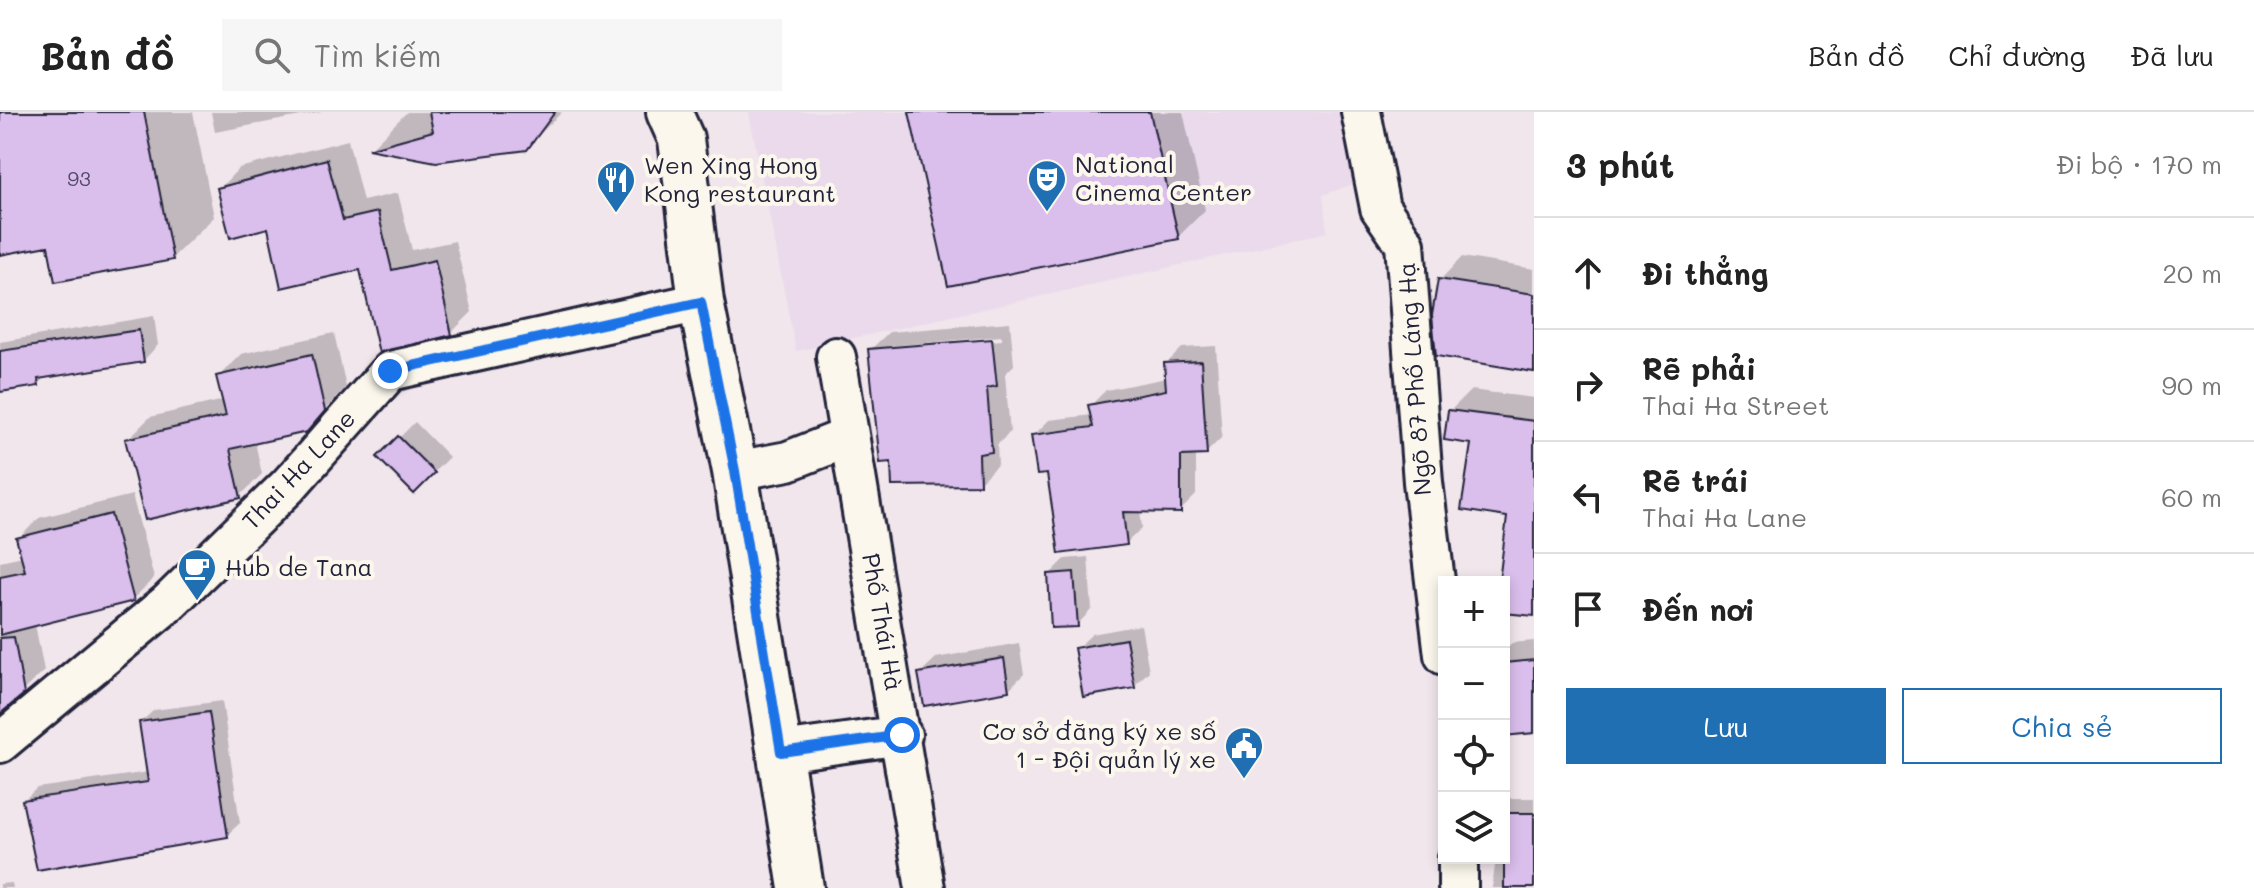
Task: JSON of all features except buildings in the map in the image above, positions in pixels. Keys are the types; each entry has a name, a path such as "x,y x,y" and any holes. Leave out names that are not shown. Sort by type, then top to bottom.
{"main road":[{"path":"681,121 701,302 735,471 801,888"}],"street":[{"name":"Ngõ 87 Phố Láng Hạ","path":"1361,112 1380,208 1405,244 1424,495 1443,648"},
{"name":"Thai Ha Lane","path":"0,743 168,603 288,486 390,371 701,302"},
{"name":"Phố Thái Hà","path":"836,357 902,735 925,888"},
{"path":"735,471 788,461 849,437"},
{"path":"781,752 902,735"},
{"path":"1458,864 1458,888"}],"shaded area":[{"name":"National Cinema Center","path":"749,112 1348,112 1361,181 1323,195 1327,232 796,351"}],"place":[{"name":"National Cinema Center","path":"1047,213"},
{"name":"Wen Xing Hong Kong restaurant","path":"616,214"},
{"name":"Hub de Tana","path":"197,602"},
{"name":"Cơ sở đăng ký xe số 1 - Đội quản lý xe","path":"1244,780"}],"route":[{"path":"390,371 701,302 735,471 781,752 902,735"}]}
